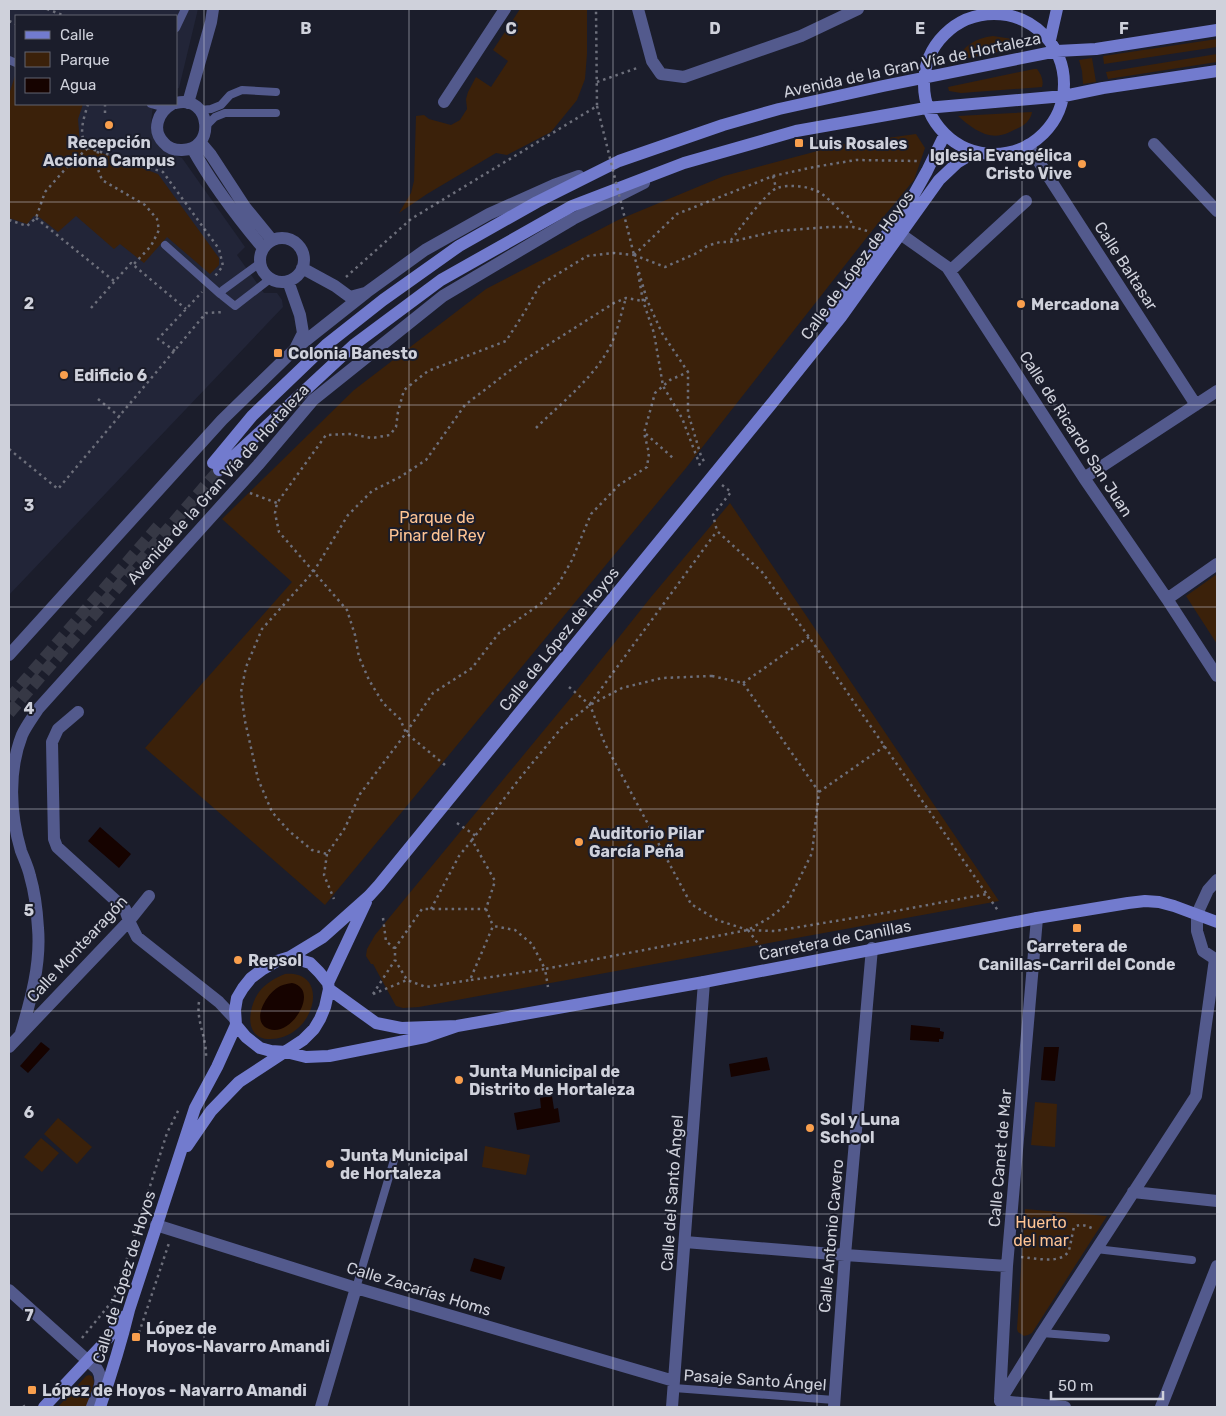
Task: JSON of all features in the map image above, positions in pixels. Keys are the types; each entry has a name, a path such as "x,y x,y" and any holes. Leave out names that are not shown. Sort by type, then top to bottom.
{"street":[{"path":"178,97 211,22 213,9"},
{"path":"444,102 505,9"},
{"path":"638,9 652,62 661,74 684,77 801,36 858,9"},
{"path":"1015,16 1027,9"},
{"path":"1050,40 1057,9"},
{"path":"1000,14 1015,16 1032,24 1050,40 1057,51 1064,96 1062,109 1046,134 1014,153 973,153 944,136 926,108 921,78 927,60 941,36 966,19 1000,14"},
{"name":"Avenida de la Gran Vía de Hortaleza","path":"9,655 222,420 295,349 367,292 425,250 489,214 554,185 619,161 723,125 779,109 1057,51 1096,49 1217,30"},
{"name":"Avenida de la Gran Vía de Hortaleza","path":"619,161 537,202 459,246 383,300 326,345 252,416 216,466 355,344 441,280 572,206 684,163 796,131 926,108 1064,96 1103,88 1217,71"},
{"path":"174,105 160,114 157,121 157,129 159,136 170,148 185,150 196,145 204,136 206,126 204,116 200,110 178,105"},
{"name":"Calle de López de Hoyos","path":"290,957 323,937 369,896 841,317 896,231 944,136"},
{"path":"1154,144 1217,211"},
{"path":"196,145 211,155 268,244"},
{"name":"Calle Baltasar","path":"1028,145 1196,405"},
{"name":"Calle de López de Hoyos","path":"896,231 939,180 958,162 973,153"},
{"name":"Avenida de la Gran Vía de Hortaleza","path":"21,1033 32,992 37,962 38,931 36,902 18,836 12,803 15,761 23,734 38,709 258,465 313,400 443,296 574,219 684,163"},
{"path":"950,272 1026,201"},
{"name":"Calle de Ricardo San Juan","path":"896,231 947,267 1084,478 1217,676"},
{"path":"280,238 287,238 294,241 299,247 303,253 304,261 302,268 294,278 282,282 270,279 263,272 260,255 268,244 280,238"},
{"path":"302,268 335,286 350,297 367,292"},
{"name":"Avenida de la Gran Vía de Hortaleza","path":"288,281 300,315 303,333 295,349"},
{"path":"1084,478 1217,391"},
{"path":"1167,599 1217,564"},
{"path":"78,712 58,728 52,742 54,839 57,847 125,909 128,921 137,936 219,1002 246,1037 260,1048 286,1052 303,1040 314,1030 325,1007 329,986 310,963 290,957 277,961 251,978 243,988 238,998 235,1022"},
{"path":"1065,1407 1000,1404 1042,1333 1196,1096 1213,1004 1216,959 1203,951 1197,931 1197,914 1208,890 1217,880"},
{"name":"Calle Montearagón","path":"9,1047 128,921 149,896"},
{"name":"Calle de López de Hoyos","path":"329,986 369,896"},
{"name":"Carretera de Canillas","path":"329,986 376,1023 401,1028 457,1026 704,982 1007,923 1145,901 1159,902 1217,922"},
{"name":"Calle Canet de Mar","path":"1000,1404 1007,1266 1037,918"},
{"name":"Calle Antonio Cavero","path":"834,1404 872,948"},
{"name":"Calle del Santo Ángel","path":"672,1407 704,982"},
{"name":"Calle de López de Hoyos","path":"100,1407 112,1374 129,1310 156,1225 195,1108 217,1067 235,1022"},
{"name":"Carretera de Canillas","path":"286,1052 306,1057 329,1056 425,1037 457,1026"},
{"name":"Calle de López de Hoyos","path":"179,1156 211,1112 239,1082 286,1052"},
{"path":"1133,1192 1217,1201"},
{"name":"Calle Zacarías Homs","path":"156,1225 674,1385"},
{"path":"685,1242 1007,1266"},
{"path":"1161,1407 1217,1266"},
{"path":"321,1407 356,1288"},
{"path":"9,1290 88,1360"},
{"path":"44,1407 111,1334 129,1310"},
{"path":"1003,1351 1006,1358 1010,1361 1024,1362"},
{"name":"Calle de López de Hoyos","path":"88,1360 97,1369 101,1377 101,1383 92,1407"}],"lane":[{"path":"178,24 185,9"},
{"path":"200,110 211,109 221,105 230,94 242,90 276,92"},
{"path":"206,126 215,117 225,113 276,113"},
{"path":"165,245 235,306 270,279"},
{"path":"220,294 260,263"},
{"path":"356,1288 394,1160"},
{"path":"1096,1249 1192,1260"},
{"path":"1042,1333 1106,1338"},
{"name":"Pasaje Santo Ángel","path":"674,1385 834,1404"}],"path":[{"path":"47,9 62,15"},
{"path":"596,9 597,106 654,333 663,386 682,418 697,460 710,479 731,492 713,515 717,531 762,572 1007,923"},
{"path":"597,82 645,65"},
{"path":"88,105 82,124 83,142 88,148 163,172 218,249 224,266 158,339 175,352"},
{"path":"105,105 105,113"},
{"path":"335,286 411,219 597,106"},
{"path":"9,220 27,226 36,218 45,192 68,166 88,148"},
{"path":"98,151 96,164 102,180 145,205 157,219 159,230 151,246 134,265"},
{"path":"634,255 678,214 773,176 856,160 923,161"},
{"path":"773,176 776,188"},
{"path":"730,242 757,207 776,188 796,186 819,192 840,209 843,215 848,217 853,227"},
{"path":"36,218 114,281"},
{"path":"445,764 406,734 400,719 383,703 369,680 359,657 355,635 347,610 279,532 275,512 277,503 326,435 350,434 372,438 390,435 396,427 404,390 428,371 506,340 540,285 587,256 614,253 634,255 665,267 697,253 707,246 777,231 853,227 871,232"},
{"path":"91,308 131,262 186,308"},
{"path":"327,854 312,850 289,831 272,812 258,779 245,721 241,692 246,667 262,629 314,571 348,515 372,491 400,478 426,460 465,405 521,362 614,302 626,298 645,300"},
{"path":"536,428 593,374 608,351 618,327 626,298"},
{"path":"645,300 662,333 688,372 688,413 710,479"},
{"path":"9,449 58,489 206,314 224,312"},
{"path":"334,900 324,875 327,854 345,828 360,794 406,734 433,693 472,668 499,633 543,602 559,583 572,560 591,514 619,485 646,467 649,453 644,433 655,393 670,380 688,372"},
{"path":"98,399 120,417"},
{"path":"644,433 673,458"},
{"path":"243,491 277,503"},
{"path":"590,705 717,531"},
{"path":"743,683 809,637"},
{"path":"432,909 459,856 563,726 590,705 622,688 662,678 712,676 743,683 820,792 812,853 787,904 769,918 748,930"},
{"path":"569,686 590,705 605,744 691,904 717,920 748,930 775,968"},
{"path":"820,792 885,746"},
{"path":"457,823 476,836"},
{"path":"470,980 493,926 486,909 495,881 472,840"},
{"path":"486,909 422,909 395,948 395,960 407,980 426,987 545,969 748,930 775,930 811,925 987,894"},
{"path":"382,918 386,941 395,948"},
{"path":"493,926 515,930 532,944 545,969 548,987"},
{"path":"395,960 373,994 407,980"},
{"path":"199,1001 197,1012 206,1049 204,1062"},
{"path":"72,1345 76,1339 81,1339 114,1299 168,1133 181,1105"},
{"path":"1018,1256 1057,1260 1068,1252 1074,1227 1083,1225 1100,1232"},
{"path":"136,1343 170,1241 175,1240"},
{"path":"23,1407 26,1405 28,1407"}],"shaded area":[{"path":"9,9 198,9 178,88 178,15 15,15 15,105 153,105 151,123 154,136 161,149 182,158 245,247 237,255 264,293 277,293 282,300 283,307 9,595"}],"green space":[{"path":"520,9 587,9 585,79 577,100 551,132 507,155 496,153 399,213 411,193 414,181 416,116 424,115 429,119 451,125 460,120 467,109 466,99 476,77 491,87 508,61 493,50"},
{"path":"993,36 1016,41 1022,47 955,61 962,51 971,44"},
{"path":"1217,39 1217,47 1104,64 1103,56"},
{"path":"1217,54 1217,62 1108,79 1106,72"},
{"path":"1092,58 1096,82 1083,84 1079,60"},
{"path":"1037,69 1041,75 1042,87 961,93 949,91 948,87"},
{"path":"15,76 15,105 83,105 78,119 80,145 158,174 219,258 219,265 210,274 167,237 144,263 120,244 114,249 76,216 58,232 39,217 34,216 27,224 9,218 9,94"},
{"path":"1032,112 1029,120 1022,126 1005,134 995,136 978,131 958,116"},
{"name":"Parque de Pinar del Rey","path":"916,134 925,148 914,180 686,468 325,905 145,748 292,582 222,519 354,390 486,289 618,220 724,176 844,144"},
{"path":"730,503 999,901 419,1007 403,1008 396,1006 373,964 371,964 366,956 367,949 375,935"},
{"path":"1217,574 1217,644 1186,596"},
{"path":"285,974 300,976 309,982 313,993 312,1005 307,1017 298,1028 286,1036 271,1039 262,1038 252,1029 250,1022 252,1006 255,998 265,986"},
{"path":"1035,1102 1057,1104 1055,1147 1031,1145"},
{"path":"58,1118 92,1147 77,1164 44,1134"},
{"path":"41,1138 59,1153 42,1172 24,1157"},
{"path":"485,1146 530,1155 526,1175 482,1167"},
{"name":"Huerto del mar","path":"1025,1209 1107,1216 1032,1333 1024,1336 1017,1329"},
{"path":"86,1376 92,1376 94,1382 87,1407 58,1407"}],"water":[{"path":"100,827 131,854 119,868 88,841"},
{"path":"292,983 300,987 304,994 300,1012 294,1020 277,1030 263,1026 260,1015 268,996 277,988"},
{"path":"911,1025 940,1028 940,1031 944,1032 943,1039 939,1039 939,1042 910,1040"},
{"path":"41,1042 50,1049 28,1073 20,1066"},
{"path":"1044,1047 1059,1047 1055,1081 1041,1080"},
{"path":"767,1057 770,1070 731,1077 729,1064"},
{"path":"552,1096 554,1109 558,1108 560,1122 517,1130 514,1113 541,1108 540,1098"},
{"path":"474,1258 505,1267 501,1280 470,1271"}],"tunnel":[{"path":"9,713 219,470"},
{"path":"9,699 162,522"}],"place":[{"name":"Recepción Acciona Campus","path":"109,125"},
{"name":"Luis Rosales","path":"799,143"},
{"name":"Iglesia Evangélica Cristo Vive","path":"1082,164"},
{"name":"Mercadona","path":"1021,304"},
{"name":"Colonia Banesto","path":"278,353"},
{"name":"Edificio 6","path":"64,375"},
{"name":"Auditorio Pilar García Peña","path":"579,842"},
{"name":"Carretera de Canillas-Carril del Conde","path":"1077,928"},
{"name":"Repsol","path":"238,960"},
{"name":"Junta Municipal de Distrito de Hortaleza","path":"459,1080"},
{"name":"Sol y Luna School","path":"810,1128"},
{"name":"Junta Municipal de Hortaleza","path":"330,1164"},
{"name":"López de Hoyos-Navarro Amandi","path":"136,1337"},
{"name":"López de Hoyos - Navarro Amandi","path":"32,1390"}]}
